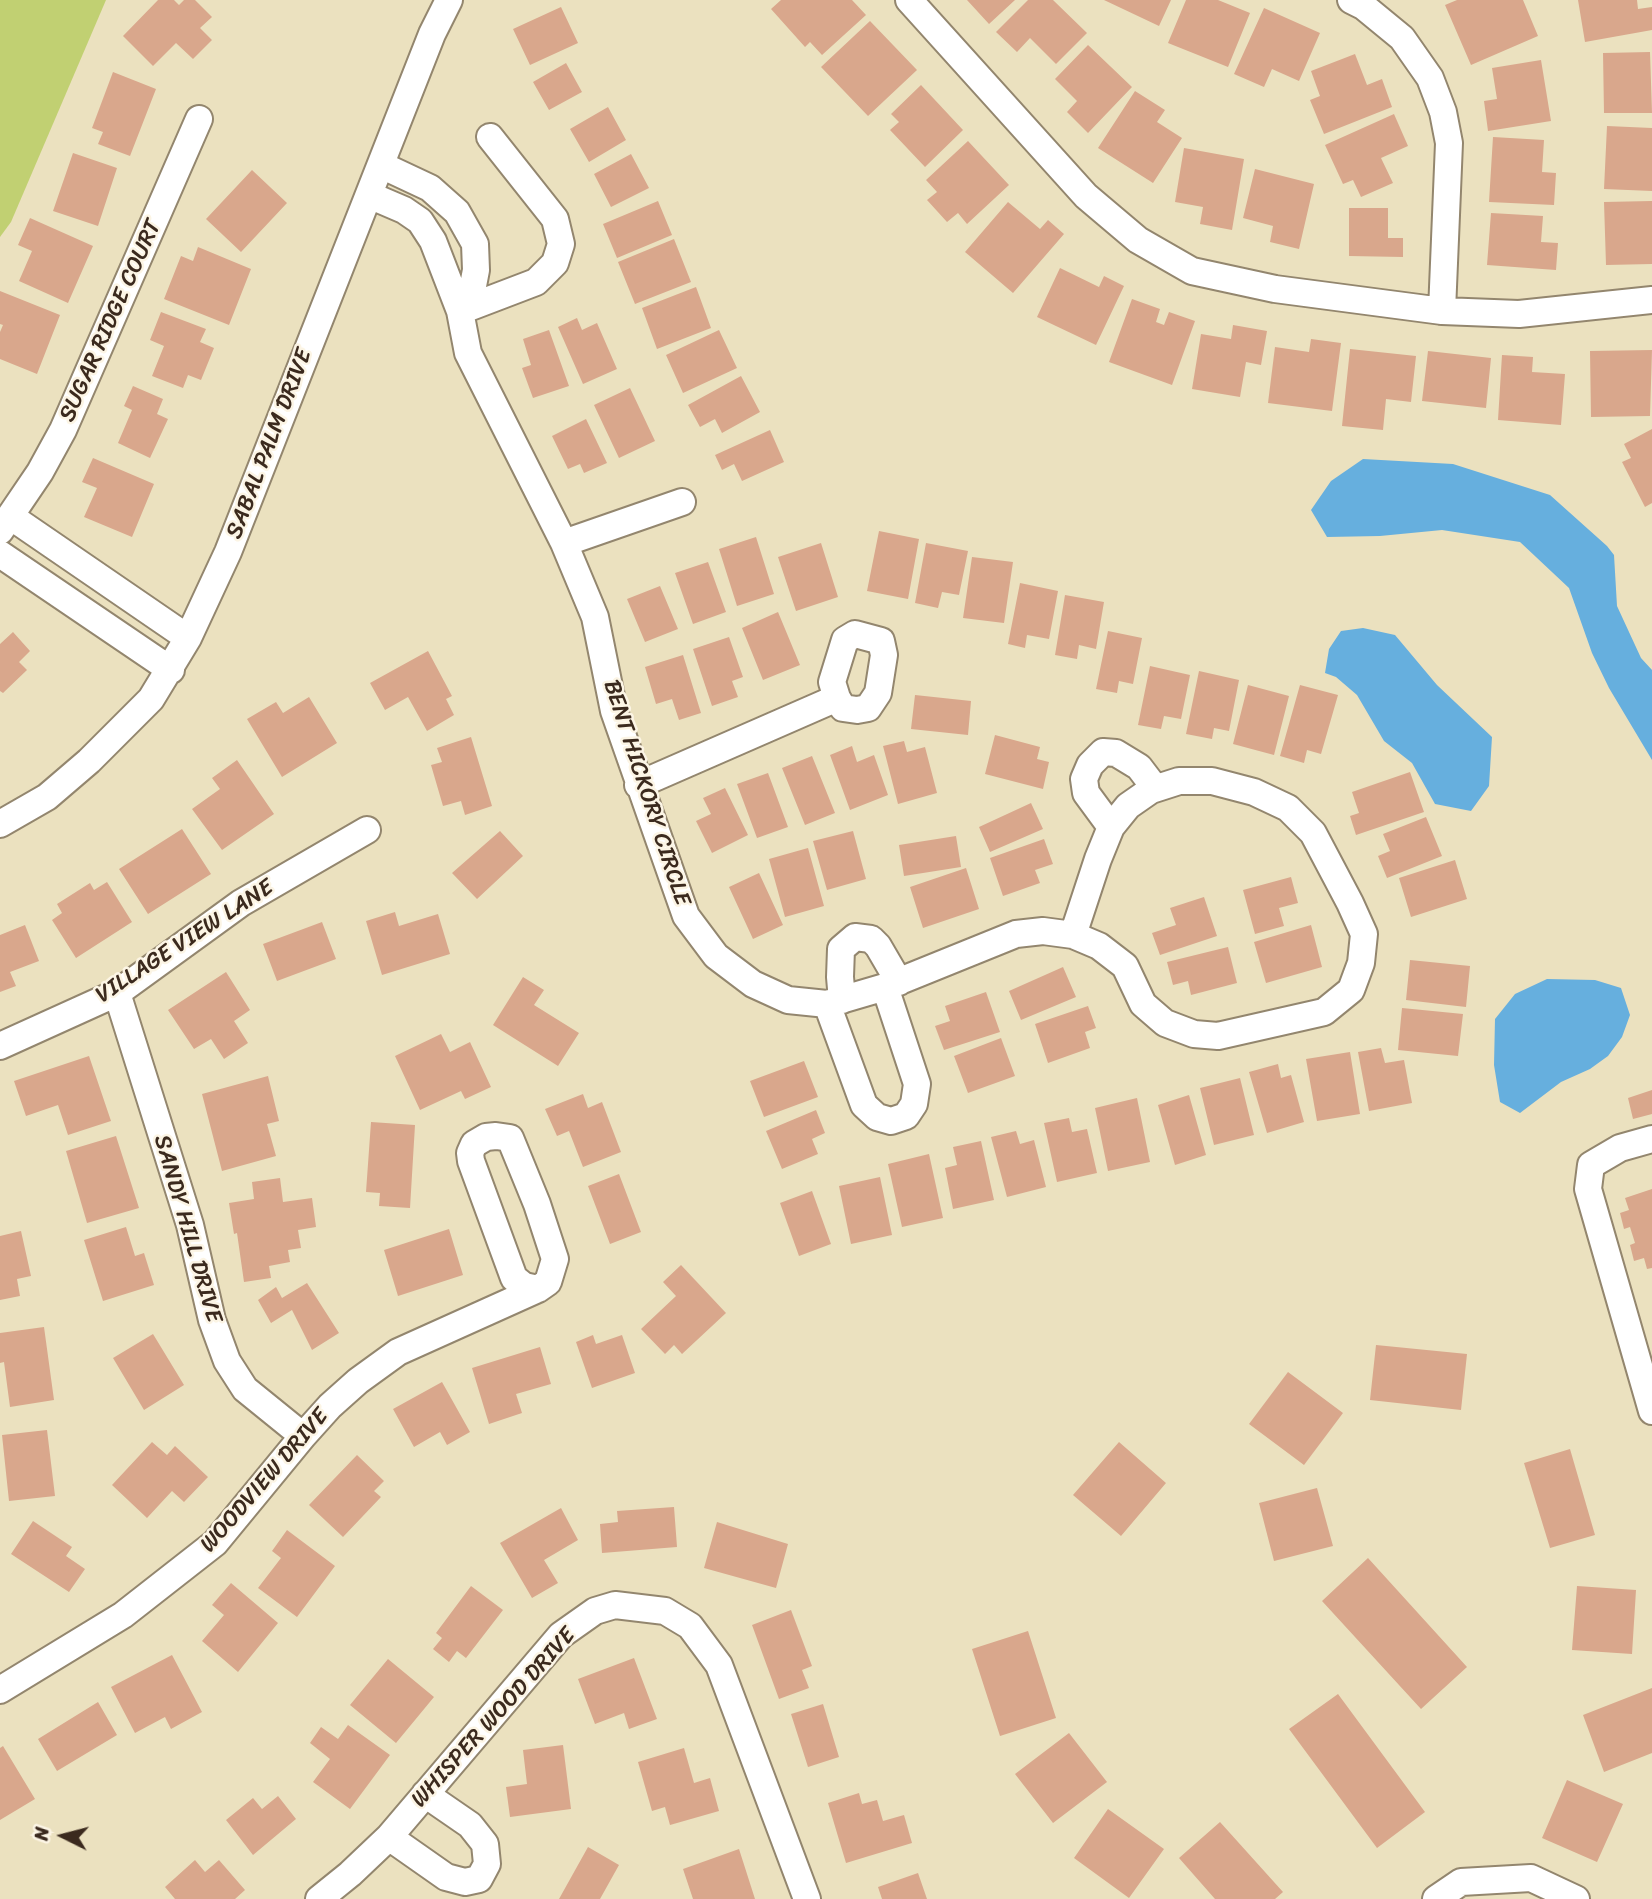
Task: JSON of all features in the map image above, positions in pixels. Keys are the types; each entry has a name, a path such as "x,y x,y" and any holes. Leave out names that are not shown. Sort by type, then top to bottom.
{"street":[{"name":"SABAL PALM DRIVE","path":"0,824 47,797 89,761 151,699 188,638 228,552 432,34 449,0"},
{"path":"909,0 1086,195 1138,240 1192,271 1275,289 1442,311 1519,314 1652,300"},
{"path":"1350,0 1363,6 1402,38 1430,78 1443,112 1449,143 1442,311"},
{"name":"SUGAR RIDGE COURT","path":"188,638 5,524 40,472 63,430 199,119"},
{"path":"460,311 536,282 555,263 561,244 555,219 490,137"},
{"path":"381,165 430,188 457,212 475,244 476,270 472,291 460,311"},
{"name":"BENT HICKORY CIRCLE","path":"369,195 404,210 420,221 433,241 460,311 468,353 564,543 595,617 614,711 685,916 716,956 753,984 788,1000 835,1002 892,984 1016,934 1043,931 1073,935 1099,946 1125,966 1143,1004 1165,1023 1194,1034 1218,1037 1324,1012 1351,990 1361,962 1364,934 1313,833 1288,808 1254,792 1212,780 1179,780 1155,788 1128,806 1111,827 1097,859 1073,935"},
{"path":"564,543 682,502"},
{"path":"0,554 170,670"},
{"path":"638,785 837,698"},
{"path":"1111,827 1086,793 1084,779 1090,765 1102,752 1116,753 1139,767 1155,788"},
{"name":"VILLAGE VIEW LANE","path":"0,1046 117,993 241,903 367,830"},
{"path":"855,937 872,939 878,946 892,984 916,1084 915,1104 906,1116 891,1121 877,1117 864,1105 835,1002 840,977 841,948 855,937"},
{"name":"SANDY HILL DRIVE","path":"117,993 190,1225 212,1320 228,1361 245,1389 303,1436"},
{"path":"496,1136 510,1138 537,1204 555,1259 548,1282 538,1289 524,1286 514,1279 471,1161 472,1147 479,1140 496,1136"},
{"path":"1652,1139 1619,1148 1591,1166 1588,1189 1652,1411"},
{"name":"WOODVIEW DRIVE","path":"3,1680 123,1615 215,1544 303,1436 349,1390 398,1352 538,1289"},
{"name":"WHISPER WOOD DRIVE","path":"318,1899 350,1874 389,1837 561,1635 595,1611 615,1605 665,1612 690,1626 719,1665 807,1899"},
{"path":"389,1837 446,1877 465,1882 479,1880 487,1864 485,1844 470,1825 425,1794"},
{"path":"1436,1899 1461,1882 1531,1878 1576,1899"}],"green space":[{"path":"0,0 106,0 11,222 0,237"}],"water":[{"path":"1363,459 1453,464 1550,495 1607,546 1614,555 1617,606 1641,658 1652,670 1652,760 1609,688 1592,653 1569,588 1520,542 1442,530 1380,536 1327,537 1311,510 1331,481"},
{"path":"1363,628 1395,635 1437,685 1492,737 1489,786 1471,811 1435,804 1412,763 1384,741 1357,695 1336,677 1325,673 1329,649 1341,631"},
{"path":"1547,979 1595,980 1621,988 1630,1015 1622,1037 1608,1056 1590,1069 1561,1082 1520,1113 1500,1102 1494,1065 1495,1019 1515,994"}],"building":[{"path":"158,0 174,0 179,5 184,0 195,0 212,17 200,28 212,40 193,59 176,43 153,66 123,36"},
{"path":"781,0 852,0 866,15 822,55 810,42 805,47 771,9"},
{"path":"967,0 1015,0 989,24"},
{"path":"1028,0 1053,0 1087,33 1056,64 1030,38 1017,52 996,32"},
{"path":"1104,0 1171,0 1159,26"},
{"path":"1186,0 1218,0 1250,13 1228,67 1168,43"},
{"path":"1457,0 1523,0 1538,36 1471,65 1445,5"},
{"path":"1578,0 1637,0 1638,9 1652,7 1652,30 1585,42"},
{"path":"561,7 578,43 530,65 513,29"},
{"path":"1264,8 1320,33 1299,81 1272,69 1264,87 1234,74"},
{"path":"870,21 917,70 868,116 821,67"},
{"path":"1088,45 1132,87 1088,133 1067,112 1077,101 1055,79"},
{"path":"1650,52 1652,113 1604,113 1603,53"},
{"path":"1355,54 1367,85 1382,79 1392,107 1324,134 1310,100 1320,96 1311,71"},
{"path":"1541,60 1551,121 1488,131 1484,101 1497,99 1492,68"},
{"path":"566,63 582,92 549,110 533,82"},
{"path":"113,72 156,89 130,156 98,144 103,132 92,128"},
{"path":"921,85 963,130 925,167 890,130 899,122 891,114"},
{"path":"1135,91 1165,110 1157,122 1182,138 1153,183 1098,148"},
{"path":"608,107 626,140 589,162 570,129"},
{"path":"1394,114 1408,146 1381,158 1393,183 1361,197 1353,180 1343,184 1325,145"},
{"path":"1607,126 1652,128 1652,191 1604,189"},
{"path":"1493,137 1544,140 1542,172 1556,173 1554,205 1489,202"},
{"path":"968,141 1009,185 967,224 958,213 947,222 927,200 937,192 926,180"},
{"path":"1184,148 1244,159 1232,230 1200,224 1203,207 1175,202"},
{"path":"73,153 117,168 98,226 53,211"},
{"path":"631,154 649,188 611,207 594,174"},
{"path":"1255,169 1314,184 1299,249 1270,242 1273,226 1243,218"},
{"path":"252,170 287,203 241,252 206,219"},
{"path":"658,201 672,235 617,258 603,224"},
{"path":"1652,201 1652,264 1606,265 1604,202"},
{"path":"1008,202 1040,229 1048,220 1064,234 1013,293 965,252"},
{"path":"1349,208 1388,208 1388,238 1403,238 1403,257 1349,256"},
{"path":"1491,213 1543,216 1541,242 1558,243 1556,270 1487,265"},
{"path":"30,218 93,246 68,303 19,281 32,251 18,245"},
{"path":"674,239 691,282 635,304 618,262"},
{"path":"198,247 251,269 229,325 164,299 181,256 193,261"},
{"path":"1060,268 1099,287 1104,276 1124,286 1096,345 1037,317"},
{"path":"696,287 711,328 657,349 642,308"},
{"path":"0,291 60,315 37,374 0,359 0,332 3,325 0,324"},
{"path":"1132,299 1160,309 1156,322 1164,325 1169,312 1195,321 1172,385 1109,362"},
{"path":"161,312 206,329 200,342 214,348 201,380 188,375 183,388 152,376 164,346 150,340"},
{"path":"577,318 582,330 597,323 617,369 583,384 558,327"},
{"path":"1233,325 1267,331 1261,365 1246,362 1240,397 1192,389 1201,334 1231,339"},
{"path":"549,330 569,386 533,398 522,368 531,365 523,339"},
{"path":"719,330 737,368 683,393 666,355"},
{"path":"1311,339 1341,343 1332,411 1268,403 1275,347 1309,352"},
{"path":"1350,349 1416,356 1411,402 1386,399 1383,430 1342,426"},
{"path":"1652,350 1650,416 1591,417 1590,351"},
{"path":"1428,351 1491,358 1486,408 1422,401"},
{"path":"1502,355 1533,357 1532,372 1565,374 1561,425 1498,420"},
{"path":"741,376 760,412 722,433 715,419 700,427 688,405"},
{"path":"133,386 163,399 157,414 168,419 150,458 118,443 132,410 124,406"},
{"path":"630,388 655,441 619,458 594,405"},
{"path":"586,419 607,463 584,473 580,464 568,469 552,436"},
{"path":"1652,429 1652,503 1645,507 1622,462 1631,458 1624,444"},
{"path":"770,430 784,462 742,481 734,464 722,470 715,455"},
{"path":"93,458 154,484 132,537 84,517 97,488 82,482"},
{"path":"879,531 919,539 908,599 867,591"},
{"path":"756,537 774,594 737,606 719,549"},
{"path":"821,543 838,597 796,611 778,557"},
{"path":"926,543 968,551 959,595 942,592 938,608 915,603"},
{"path":"972,557 1013,562 1004,623 963,618"},
{"path":"708,562 726,612 693,624 675,573"},
{"path":"1020,583 1058,591 1049,639 1027,635 1025,648 1008,644"},
{"path":"660,586 678,629 645,642 627,599"},
{"path":"1065,595 1104,602 1096,649 1079,645 1077,659 1055,655"},
{"path":"778,612 800,665 763,680 742,628"},
{"path":"1108,631 1142,638 1133,684 1119,681 1117,693 1096,689"},
{"path":"13,632 30,651 19,662 27,670 3,693 0,691 0,644"},
{"path":"729,637 743,677 732,681 738,697 712,706 693,649"},
{"path":"428,651 452,696 446,699 454,715 427,731 408,697 385,710 370,683"},
{"path":"683,655 701,713 679,720 672,699 656,704 645,667"},
{"path":"1150,666 1190,675 1181,719 1164,716 1161,729 1138,725"},
{"path":"1199,671 1239,680 1229,731 1214,728 1212,739 1186,734"},
{"path":"1248,685 1289,696 1274,755 1233,744"},
{"path":"1300,685 1338,695 1321,754 1307,750 1304,763 1280,756"},
{"path":"915,695 971,701 968,735 911,729"},
{"path":"309,697 337,743 282,777 247,719 276,702 283,713"},
{"path":"995,735 1040,747 1037,759 1049,762 1043,789 985,774"},
{"path":"471,737 492,806 465,815 461,801 443,806 431,765 442,762 437,748"},
{"path":"904,741 907,752 925,747 937,793 898,804 883,746"},
{"path":"852,746 857,762 874,755 888,795 850,810 830,755"},
{"path":"812,756 835,813 805,825 782,768"},
{"path":"237,760 274,814 222,850 192,809 220,789 212,778"},
{"path":"1410,772 1424,812 1356,835 1350,816 1359,813 1352,792"},
{"path":"768,773 788,827 757,838 737,784"},
{"path":"725,788 748,835 712,853 696,821 711,814 703,798"},
{"path":"1031,803 1043,829 990,852 979,827"},
{"path":"1426,817 1442,856 1387,878 1378,856 1390,851 1383,834"},
{"path":"182,829 211,874 148,914 119,869"},
{"path":"500,831 523,856 477,899 452,873"},
{"path":"853,831 866,879 827,890 813,841"},
{"path":"956,836 961,867 904,876 899,845"},
{"path":"1044,839 1053,864 1035,870 1040,883 1003,896 990,858"},
{"path":"808,848 824,906 785,917 769,859"},
{"path":"1455,860 1467,899 1411,917 1399,878"},
{"path":"966,868 979,909 923,928 910,887"},
{"path":"759,873 783,925 753,939 729,887"},
{"path":"1291,877 1298,903 1279,908 1284,926 1255,934 1243,890"},
{"path":"107,882 132,922 76,958 52,920 62,913 57,904 90,883 94,890"},
{"path":"1204,897 1217,936 1160,955 1152,933 1176,925 1170,908"},
{"path":"395,912 399,926 438,914 450,954 382,975 366,921"},
{"path":"322,922 336,959 277,981 263,944"},
{"path":"25,925 39,961 10,972 16,986 0,992 0,935"},
{"path":"1311,925 1322,967 1266,983 1254,942"},
{"path":"1228,947 1237,983 1191,995 1188,981 1173,985 1167,962"},
{"path":"1410,960 1470,966 1466,1007 1406,1000"},
{"path":"1063,967 1076,997 1021,1020 1009,991"},
{"path":"226,972 250,1010 234,1021 248,1043 224,1059 211,1039 194,1049 168,1010"},
{"path":"523,977 544,990 534,1005 579,1033 558,1066 493,1025"},
{"path":"986,992 1000,1032 944,1050 935,1026 950,1021 945,1006"},
{"path":"1088,1006 1096,1028 1085,1032 1090,1048 1048,1063 1035,1024"},
{"path":"1402,1008 1463,1014 1458,1056 1398,1050"},
{"path":"441,1034 450,1052 470,1042 491,1087 465,1099 461,1091 420,1110 395,1056"},
{"path":"1001,1038 1015,1076 968,1093 954,1056"},
{"path":"1381,1048 1385,1063 1404,1060 1412,1103 1369,1111 1358,1052"},
{"path":"1350,1052 1360,1114 1317,1121 1306,1059"},
{"path":"89,1056 111,1121 68,1135 58,1105 26,1116 14,1081"},
{"path":"804,1061 818,1097 764,1117 750,1081"},
{"path":"1278,1064 1281,1078 1291,1075 1304,1122 1267,1133 1249,1072"},
{"path":"268,1076 279,1121 267,1124 276,1156 222,1171 202,1094"},
{"path":"1240,1078 1254,1135 1214,1145 1200,1088"},
{"path":"1652,1090 1652,1114 1633,1119 1628,1098"},
{"path":"583,1094 588,1108 602,1102 621,1152 583,1167 569,1131 557,1136 545,1109"},
{"path":"1189,1095 1206,1155 1175,1165 1158,1105"},
{"path":"1137,1098 1150,1162 1108,1171 1095,1108"},
{"path":"816,1110 825,1133 812,1139 818,1154 782,1169 766,1131"},
{"path":"1069,1118 1072,1132 1087,1129 1097,1173 1057,1182 1044,1123"},
{"path":"371,1122 415,1125 410,1208 379,1206 380,1193 366,1192"},
{"path":"1016,1131 1020,1144 1034,1140 1046,1187 1007,1197 991,1137"},
{"path":"116,1136 139,1208 87,1223 66,1151"},
{"path":"981,1141 994,1200 953,1209 945,1168 957,1165 953,1147"},
{"path":"929,1154 943,1218 902,1227 888,1164"},
{"path":"619,1174 641,1232 610,1244 588,1186"},
{"path":"880,1177 892,1235 851,1244 839,1186"},
{"path":"280,1178 283,1202 312,1198 316,1227 298,1230 301,1248 288,1250 290,1262 269,1266 271,1278 244,1282 237,1233 234,1234 229,1203 254,1199 252,1182"},
{"path":"1652,1189 1652,1268 1647,1269 1644,1258 1634,1261 1630,1245 1635,1243 1630,1227 1624,1229 1620,1213 1629,1210 1625,1198"},
{"path":"812,1191 831,1244 799,1256 780,1203"},
{"path":"126,1227 135,1256 144,1253 154,1285 103,1301 84,1240"},
{"path":"449,1229 463,1275 398,1296 384,1250"},
{"path":"21,1231 31,1276 17,1279 20,1296 0,1300 0,1236"},
{"path":"681,1265 726,1313 682,1354 674,1345 665,1354 641,1329 676,1296 663,1282"},
{"path":"307,1283 339,1333 312,1350 292,1310 271,1323 258,1300 276,1287 282,1298"},
{"path":"44,1327 54,1400 10,1407 4,1362 0,1363 0,1333"},
{"path":"153,1334 184,1385 144,1410 113,1358"},
{"path":"593,1335 596,1344 622,1335 635,1373 592,1388 576,1342"},
{"path":"1376,1345 1467,1354 1461,1410 1370,1400"},
{"path":"540,1347 551,1384 516,1394 522,1413 489,1424 472,1368"},
{"path":"1288,1372 1343,1413 1304,1465 1249,1424"},
{"path":"442,1382 470,1432 447,1445 440,1432 414,1447 393,1409"},
{"path":"47,1430 55,1496 9,1501 2,1435"},
{"path":"152,1442 167,1455 175,1446 208,1477 184,1502 172,1491 147,1518 112,1485"},
{"path":"1119,1442 1166,1483 1121,1536 1073,1495"},
{"path":"1570,1449 1595,1535 1550,1548 1524,1463"},
{"path":"357,1455 384,1481 374,1491 381,1497 343,1537 309,1505"},
{"path":"1317,1488 1333,1546 1274,1561 1259,1503"},
{"path":"674,1507 677,1547 602,1553 600,1524 618,1522 617,1511"},
{"path":"561,1508 578,1540 544,1560 558,1583 532,1598 500,1543"},
{"path":"33,1521 72,1547 66,1556 85,1569 69,1592 11,1554"},
{"path":"717,1522 788,1544 776,1588 704,1568"},
{"path":"287,1530 335,1566 297,1617 258,1588 281,1558 272,1551"},
{"path":"1368,1558 1467,1667 1421,1709 1322,1601"},
{"path":"231,1583 278,1623 238,1672 202,1641 224,1615 212,1605"},
{"path":"471,1586 503,1610 466,1658 457,1651 449,1662 433,1649 442,1638 436,1633"},
{"path":"1577,1586 1636,1590 1632,1654 1572,1650"},
{"path":"791,1610 812,1666 802,1670 809,1688 779,1699 752,1625"},
{"path":"1028,1631 1056,1718 1000,1736 972,1649"},
{"path":"172,1655 202,1712 171,1729 165,1717 135,1733 111,1687"},
{"path":"634,1658 657,1719 629,1729 624,1713 595,1724 578,1679"},
{"path":"388,1659 434,1697 396,1743 350,1705"},
{"path":"1652,1688 1652,1753 1604,1772 1583,1715"},
{"path":"1338,1694 1425,1812 1377,1848 1289,1729"},
{"path":"98,1702 117,1735 57,1771 38,1739"},
{"path":"823,1704 839,1757 808,1767 791,1714"},
{"path":"348,1725 390,1755 350,1809 313,1782 330,1759 310,1743 321,1727 338,1739"},
{"path":"1069,1733 1107,1782 1053,1823 1015,1774"},
{"path":"563,1745 571,1809 510,1817 506,1787 527,1784 523,1750"},
{"path":"3,1746 35,1799 0,1820 0,1748"},
{"path":"684,1748 694,1783 710,1778 719,1811 670,1825 665,1807 652,1811 638,1762"},
{"path":"1567,1780 1623,1804 1597,1862 1542,1838"},
{"path":"859,1793 862,1804 877,1800 883,1821 904,1815 912,1843 846,1863 828,1803"},
{"path":"278,1796 296,1819 253,1855 226,1820 253,1798 262,1809"},
{"path":"1108,1809 1164,1849 1129,1898 1074,1858"},
{"path":"1220,1822 1283,1892 1275,1899 1215,1899 1179,1858"},
{"path":"588,1847 619,1865 600,1899 559,1899"},
{"path":"739,1849 755,1899 693,1899 683,1869"},
{"path":"195,1860 205,1872 219,1860 245,1890 235,1899 175,1899 165,1887"},
{"path":"918,1873 927,1899 882,1899 878,1887"}]}
